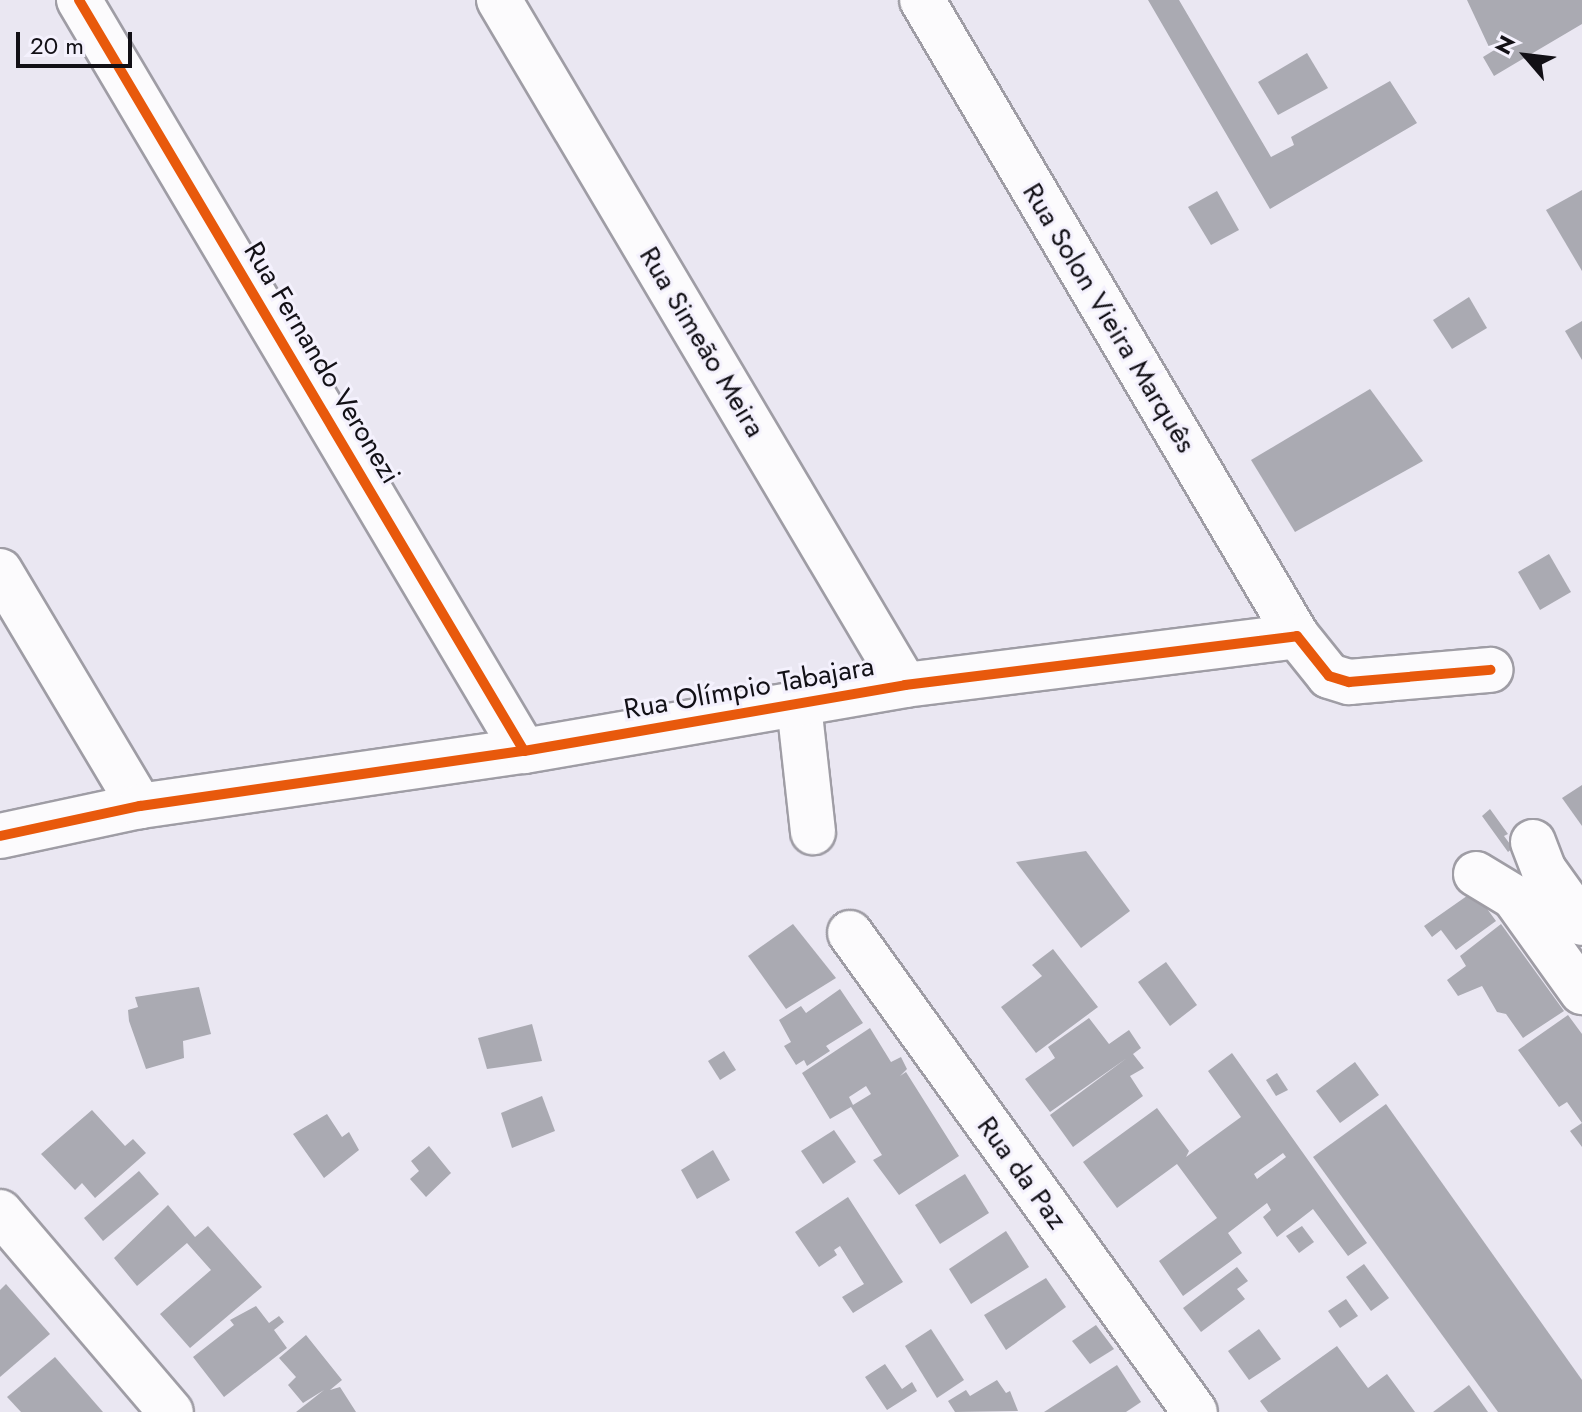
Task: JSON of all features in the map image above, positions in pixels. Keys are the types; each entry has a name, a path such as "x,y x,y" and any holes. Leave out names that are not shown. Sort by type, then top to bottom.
{"street":[{"name":"Rua Fernando Veronezi","path":"79,0 524,751"},
{"name":"Rua Simeão Meira","path":"499,0 905,685"},
{"name":"Rua Solon Vieira Marquês","path":"922,0 1297,636"},
{"path":"0,571 140,806"},
{"name":"Rua Olímpio Tabajara","path":"0,836 140,806 524,751 905,685 1297,636"},
{"path":"1297,636 1329,676 1349,682 1490,670"},
{"path":"799,705 813,832"},
{"path":"1533,842 1544,870 1582,923"},
{"path":"1476,874 1514,897 1582,992"},
{"name":"Rua da Paz","path":"850,933 1195,1412"},
{"path":"0,1212 171,1412"}],"building":[{"path":"1148,0 1179,0 1271,157 1294,145 1291,137 1390,81 1417,123 1270,209"},
{"path":"1467,0 1582,0 1582,24 1494,76 1483,57 1496,49 1489,47"},
{"path":"1307,53 1328,88 1278,115 1258,82"},
{"path":"1582,190 1582,271 1546,210"},
{"path":"1217,191 1239,230 1211,245 1188,207"},
{"path":"1469,297 1487,328 1452,349 1433,320"},
{"path":"1582,321 1582,360 1565,331"},
{"path":"1370,389 1423,461 1295,532 1251,460"},
{"path":"1549,554 1571,592 1540,610 1518,572"},
{"path":"1582,785 1582,826 1562,798"},
{"path":"1490,809 1508,834 1504,836 1513,848 1508,852 1482,816"},
{"path":"1086,851 1130,911 1081,948 1016,862"},
{"path":"1474,891 1496,921 1456,950 1441,930 1432,937 1424,926"},
{"path":"793,924 836,978 786,1009 748,956"},
{"path":"1501,924 1564,1011 1523,1038 1506,1014 1497,1012 1482,986 1458,996 1447,980 1466,966 1460,956"},
{"path":"1053,949 1098,1007 1036,1053 1001,1007 1042,976 1032,965"},
{"path":"1166,962 1197,1005 1170,1026 1138,982"},
{"path":"199,987 211,1034 183,1041 184,1058 146,1069 129,1021 128,1010 138,1007 135,997"},
{"path":"840,989 863,1023 826,1046 830,1051 807,1066 804,1060 796,1065 784,1046 791,1042 779,1020 801,1006 806,1013"},
{"path":"1568,1015 1582,1034 1582,1123 1567,1102 1559,1107 1518,1050"},
{"path":"1089,1018 1109,1044 1129,1030 1141,1048 1133,1054 1144,1068 1130,1076 1143,1096 1073,1147 1050,1115 1127,1058 1050,1112 1025,1079 1055,1058 1048,1047"},
{"path":"532,1024 542,1061 487,1069 478,1038"},
{"path":"870,1028 891,1062 901,1057 907,1069 900,1076 906,1072 959,1156 899,1195 873,1160 882,1155 851,1107 830,1119 802,1073","holes":["866,1086 871,1094 853,1105 849,1097"]},
{"path":"724,1051 736,1070 720,1080 708,1061"},
{"path":"1232,1053 1367,1243 1348,1256 1313,1209 1277,1237 1263,1217 1271,1210 1267,1203 1228,1233 1242,1253 1183,1296 1159,1261 1217,1218 1177,1164 1117,1208 1083,1162 1157,1108 1189,1151 1186,1157 1241,1117 1208,1071","holes":["1283,1153 1286,1157 1257,1179 1254,1174"]},
{"path":"1355,1062 1379,1095 1340,1123 1316,1091"},
{"path":"1277,1073 1288,1090 1276,1096 1266,1080"},
{"path":"542,1096 555,1131 512,1148 501,1113"},
{"path":"1386,1104 1582,1380 1582,1412 1498,1412 1313,1157"},
{"path":"92,1110 125,1146 133,1139 146,1153 95,1198 82,1183 75,1190 41,1154"},
{"path":"327,1114 342,1137 349,1132 359,1150 324,1178 293,1134"},
{"path":"1582,1123 1582,1147 1570,1131"},
{"path":"834,1130 856,1162 823,1184 801,1151"},
{"path":"429,1146 451,1173 426,1197 410,1179 419,1171 411,1161"},
{"path":"713,1150 730,1180 697,1199 681,1170"},
{"path":"139,1171 159,1194 103,1241 84,1218"},
{"path":"965,1174 989,1213 940,1244 915,1205"},
{"path":"848,1197 903,1282 853,1313 842,1297 864,1284 840,1246 834,1250 837,1255 819,1267 795,1232"},
{"path":"168,1205 195,1237 208,1226 262,1287 190,1348 160,1314 211,1270 187,1243 137,1286 114,1258"},
{"path":"1302,1226 1314,1242 1299,1253 1286,1236"},
{"path":"1006,1231 1029,1267 971,1304 949,1269"},
{"path":"1364,1264 1389,1298 1371,1311 1346,1277"},
{"path":"1237,1267 1248,1281 1237,1289 1245,1299 1201,1332 1183,1308"},
{"path":"1046,1278 1066,1307 1006,1350 984,1315"},
{"path":"6,1284 50,1334 0,1377 0,1290"},
{"path":"1346,1299 1358,1316 1340,1328 1328,1311"},
{"path":"256,1306 269,1323 279,1316 284,1322 274,1330 287,1348 224,1397 193,1357 234,1325 230,1320"},
{"path":"1096,1325 1114,1349 1090,1364 1072,1341"},
{"path":"931,1329 964,1380 937,1398 905,1346"},
{"path":"1259,1329 1281,1359 1249,1380 1228,1351"},
{"path":"306,1335 342,1380 330,1390 340,1387 356,1412 296,1412 324,1390 303,1403 288,1385 296,1377 279,1358"},
{"path":"1337,1346 1368,1388 1387,1374 1415,1412 1268,1412 1260,1401"},
{"path":"55,1357 103,1412 21,1412 7,1397"},
{"path":"885,1364 902,1389 912,1382 917,1391 887,1410 865,1377"},
{"path":"1117,1365 1141,1402 1126,1412 1044,1412"},
{"path":"997,1380 1006,1393 1010,1391 1018,1411 955,1412 948,1401 966,1390 970,1396"},
{"path":"1469,1385 1488,1412 1433,1412"}],"cycle path":[{"path":"79,0 524,751"},
{"path":"0,836 140,806 524,751 905,685 1297,636 1329,676 1349,682 1490,670"}]}
